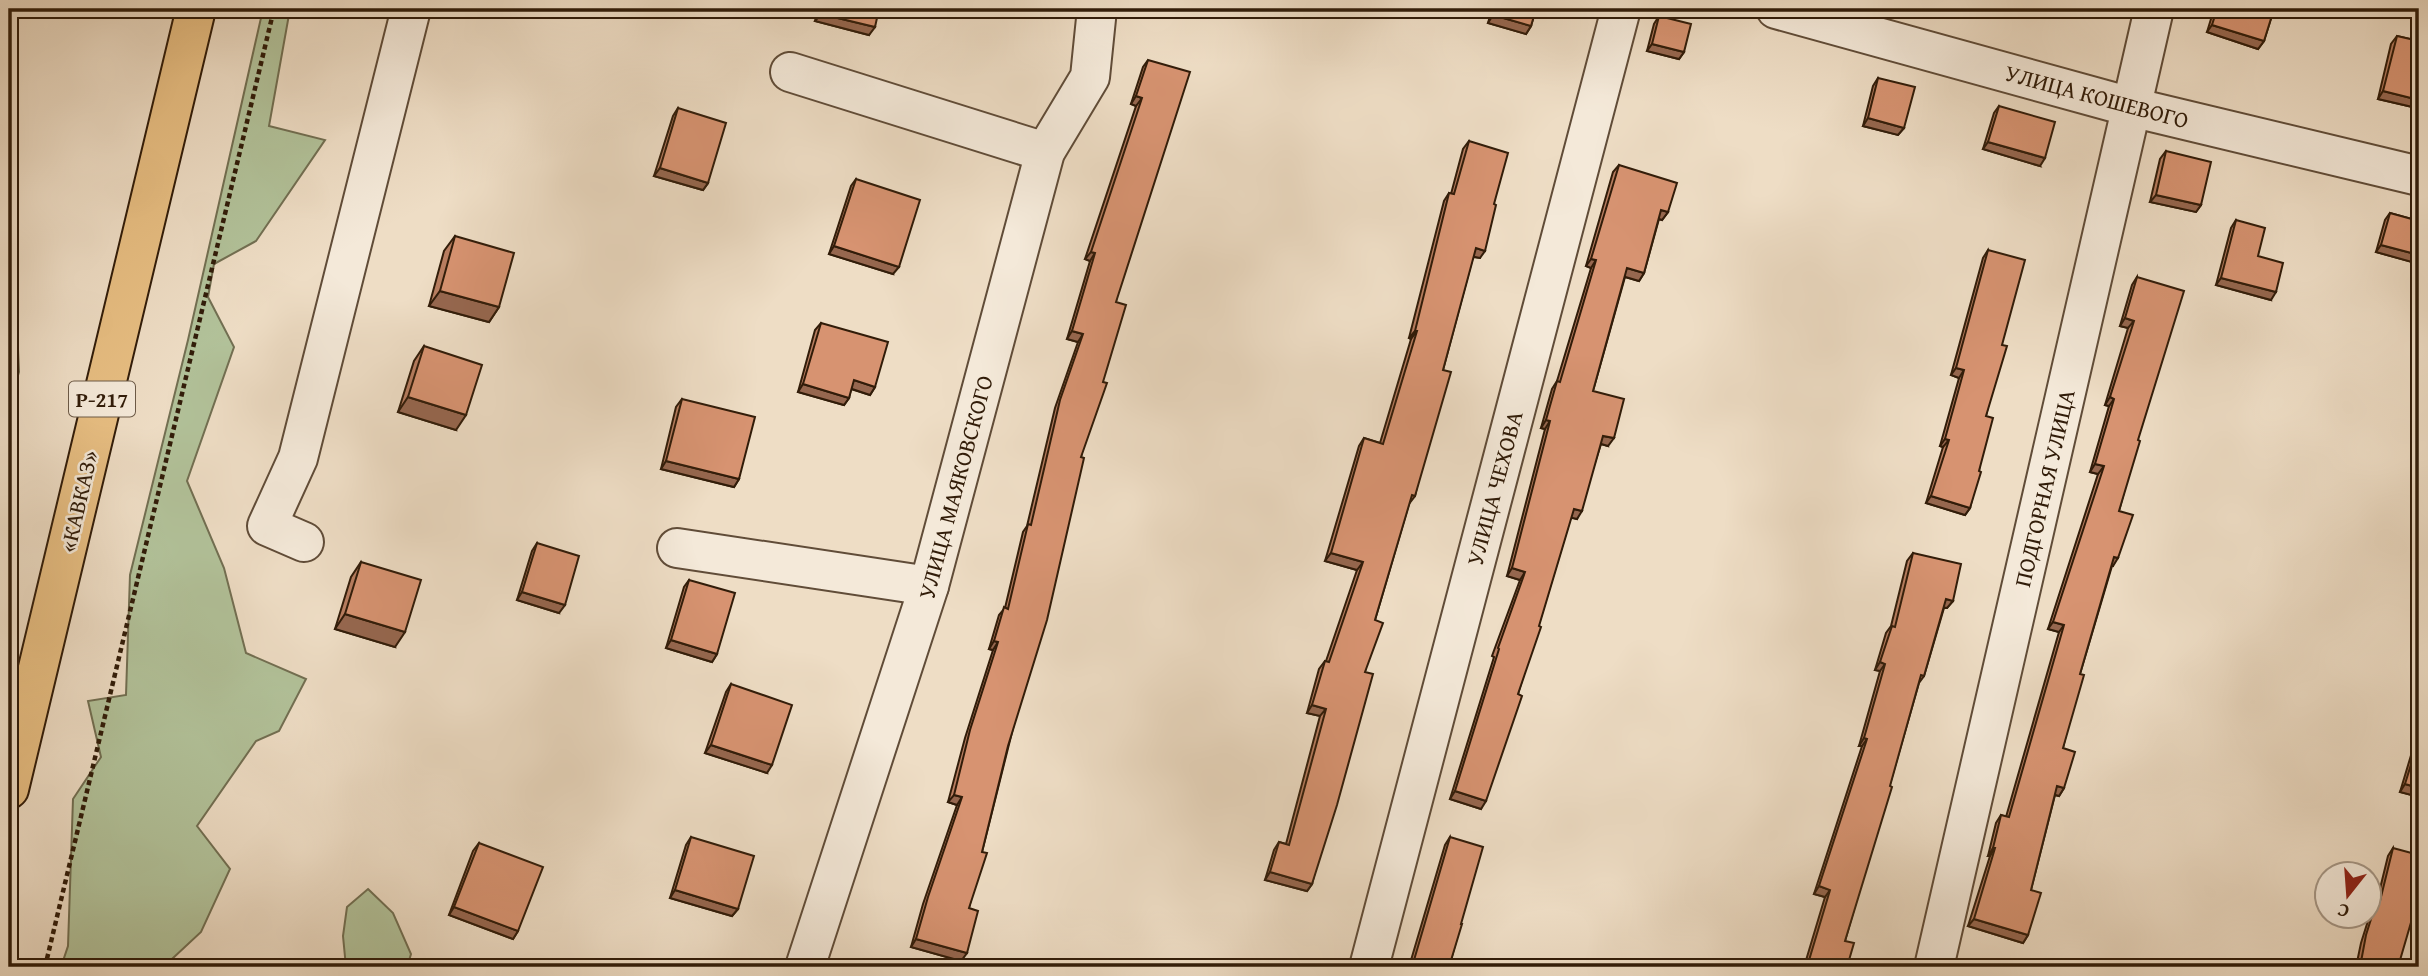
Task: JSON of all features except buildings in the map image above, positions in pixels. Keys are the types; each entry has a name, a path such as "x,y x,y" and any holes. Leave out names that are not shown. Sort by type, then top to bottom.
{"highway":[{"name":"«КАВКАЗ»","path":"9,789 195,9"}],"street":[{"path":"304,542 267,526 298,458 411,9"},
{"name":"УЛИЦА МАЯКОВСКОГО","path":"806,967 929,586 1045,152 1090,77 1097,9"},
{"name":"УЛИЦА ЧЕХОВА","path":"1369,967 1621,9"},
{"name":"УЛИЦА КОШЕВОГО","path":"1776,9 2131,107 2419,176"},
{"name":"ПОДГОРНАЯ УЛИЦА","path":"1934,967 2154,9"},
{"path":"790,72 1045,152"},
{"path":"677,548 929,586"}],"path":[{"path":"46,967 274,9"}],"green space":[{"path":"263,9 290,9 269,126 325,140 256,241 214,264 208,297 234,347 187,481 224,568 246,653 306,679 279,731 256,741 197,826 230,869 201,932 172,959 172,967 61,967 68,946 73,799 101,757 88,701 126,695 130,575 188,340"},
{"path":"15,282 19,372 9,406 9,283"},
{"path":"368,889 393,913 411,954 407,967 346,967 343,936 347,907"}]}
